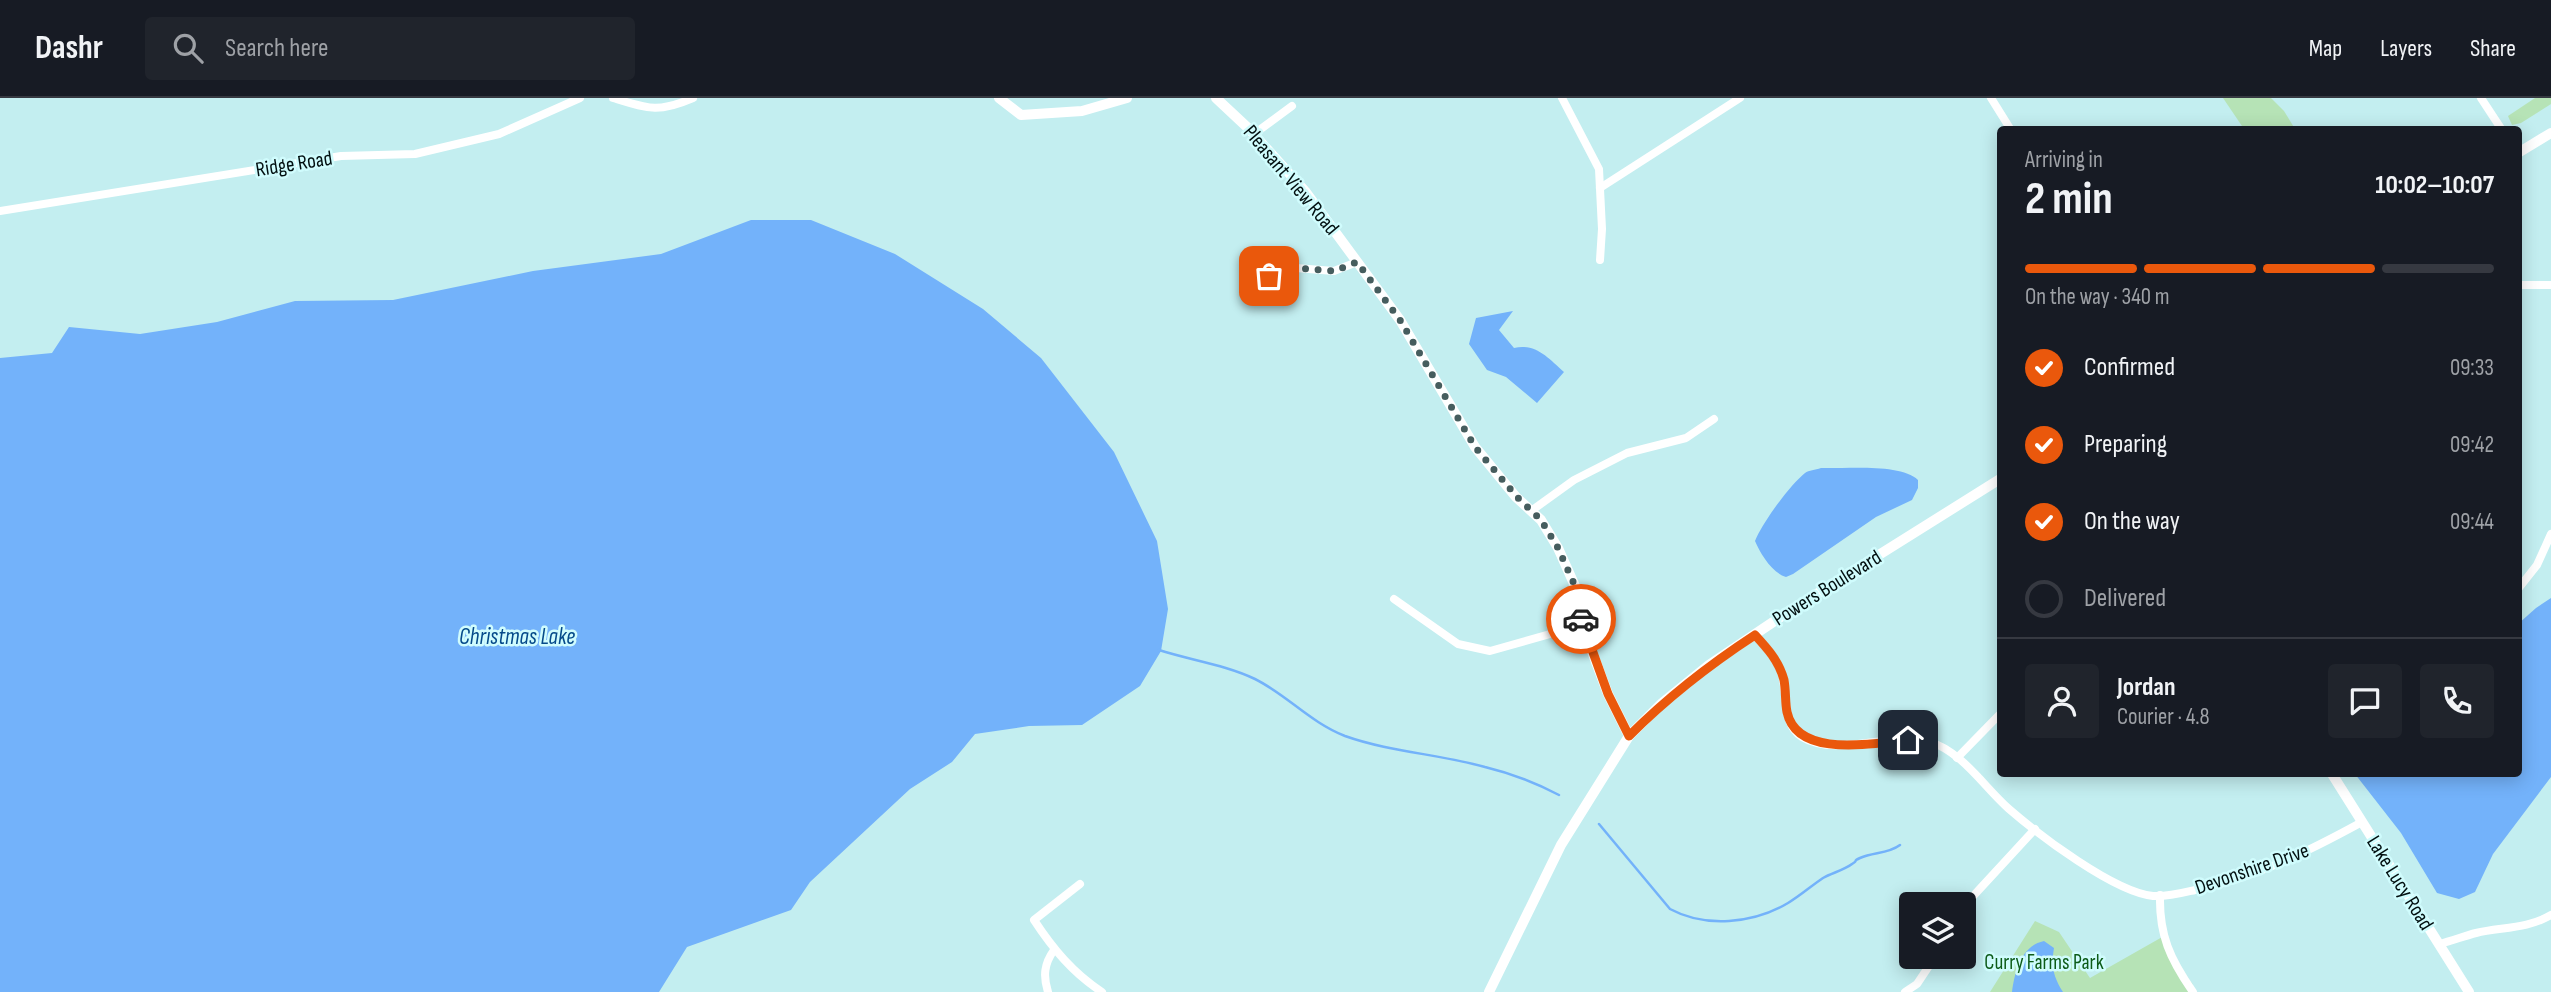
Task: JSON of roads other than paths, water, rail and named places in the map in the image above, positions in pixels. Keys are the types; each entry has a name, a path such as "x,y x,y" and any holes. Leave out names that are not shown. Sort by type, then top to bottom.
{"street":[{"name":"Ridge Road","path":"0,211 341,156 415,154 499,134 580,98"},
{"path":"613,98 648,109 670,108 693,98"},
{"path":"999,98 1021,115 1082,111 1127,98"},
{"name":"Pleasant View Road","path":"1216,98 1254,134 1305,191 1400,320 1475,447 1517,497 1541,520 1558,548 1575,586 1582,625 1608,694 1629,736"},
{"path":"1562,98 1599,169 1602,229 1600,260"},
{"path":"1600,188 1740,98"},
{"path":"1991,98 2008,126"},
{"path":"2481,98 2499,126"},
{"path":"1254,134 1292,106"},
{"path":"2522,151 2551,133"},
{"path":"1250,288 1282,271 1296,268 1334,271 1357,262"},
{"path":"2522,285 2551,285"},
{"path":"1531,510 1574,480 1627,453 1686,438 1714,419"},
{"name":"Powers Boulevard","path":"1489,992 1561,845 1629,736 1661,704 1709,665 1997,481"},
{"path":"2522,584 2537,565 2551,534"},
{"path":"1394,599 1458,644 1490,651 1582,625"},
{"name":"Devonshire Drive","path":"1755,635 1771,653 1781,670 1790,722 1802,737 1825,743 1857,745 1908,740 1928,741 1967,765 2008,808 2059,849 2113,882 2152,896 2214,886 2260,871 2307,852 2362,822"},
{"path":"1957,758 1997,717"},
{"name":"Lake Lucy Road","path":"2334,777 2469,992"},
{"path":"1976,893 2035,830"},
{"path":"1080,884 1034,920 1054,950 1074,971 1102,992"},
{"path":"2160,895 2160,916 2166,946 2193,992"},
{"path":"2439,944 2478,932 2539,922 2551,915"},
{"path":"1048,992 1044,979 1047,959 1054,950"},
{"path":"1905,992 1917,984 1927,969"}],"water":[{"name":"Christmas Lake","path":"751,220 811,220 895,254 983,309 1041,358 1114,452 1157,541 1168,609 1161,651 1140,686 1082,725 1029,726 975,734 952,762 910,789 810,882 791,910 687,947 659,992 0,992 0,358 52,353 69,327 140,334 217,322 295,301 393,300 533,271 661,254"},
{"path":"1513,311 1499,330 1514,348 1535,350 1564,372 1537,403 1506,377 1487,370 1469,344 1476,318"},
{"path":"1821,468 1899,471 1918,480 1918,488 1912,500 1876,517 1786,577 1771,567 1755,541 1792,486 1807,472"},
{"path":"2551,598 2551,777 2493,854 2475,892 2459,899 2437,893 2401,833 2357,777 2522,777 2522,620"},
{"path":"2044,941 2054,948 2054,971 2063,992 2012,992 2020,960 2030,948"}],"waterway":[{"path":"1159,650 1220,666 1255,679 1321,724 1345,736 1379,746 1494,769 1559,795"},
{"path":"1599,824 1670,909 1698,919 1713,921 1745,919 1774,910 1857,859 1900,845"}],"park label":[{"name":"Curry Farms Park","path":"2044,962"}]}
